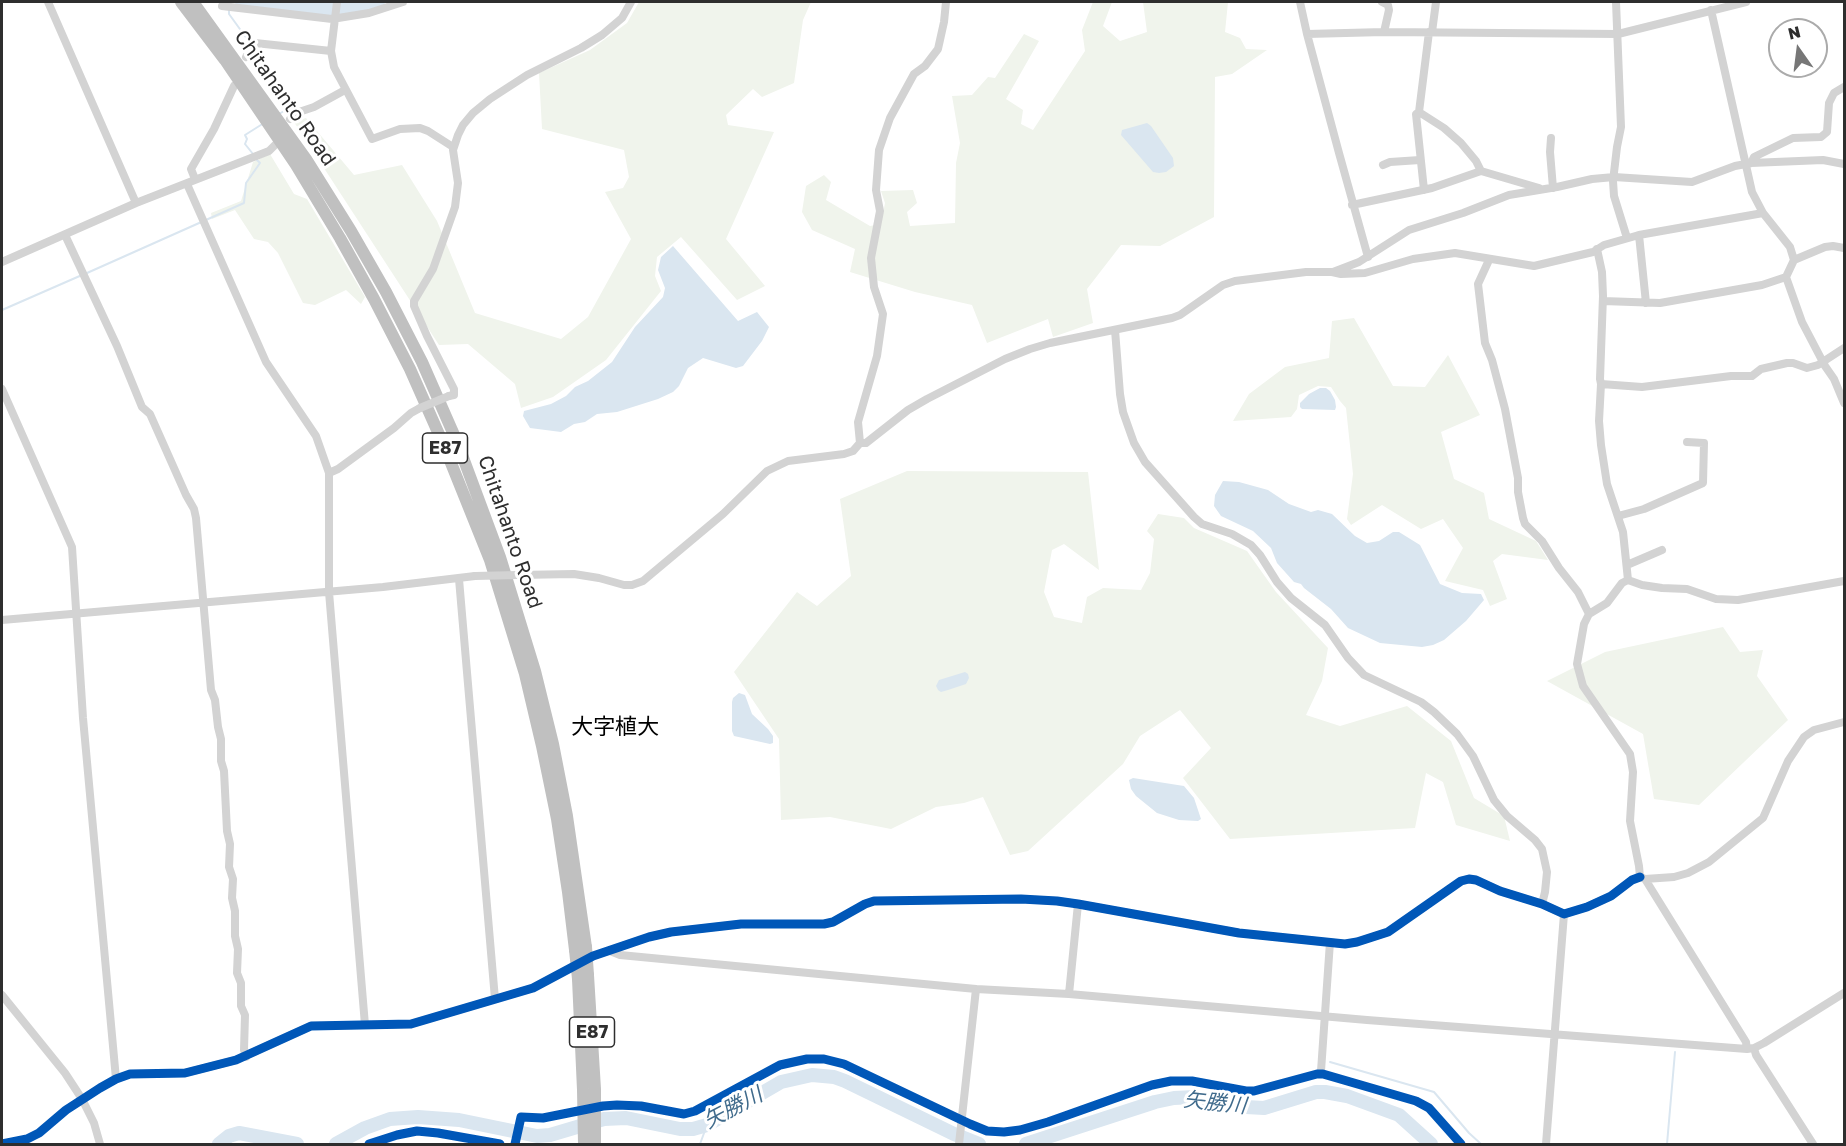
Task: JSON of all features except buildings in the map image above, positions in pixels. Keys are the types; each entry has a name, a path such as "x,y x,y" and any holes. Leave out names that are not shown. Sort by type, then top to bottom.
{"highway":[{"name":"Chitahanto Road","path":"181,2 225,60 296,165 329,220 374,299 410,369 445,448 490,560 525,674 557,819 568,892 580,949"},
{"name":"Chitahanto Road","path":"193,2 306,159 386,292 422,362 458,444 500,557 535,671 553,744 567,816 583,977 589,1089 595,1144"},
{"name":"Chitahanto Road","path":"584,1144 589,1089"}],"street":[{"path":"48,2 136,203"},
{"path":"337,2 331,51 334,67 372,139 400,129 420,128 429,131 453,147"},
{"path":"222,6 332,19 369,13 403,2"},
{"path":"329,473 338,469 411,413 454,395 454,389 422,327 414,302 433,269 455,207 458,183 453,147 463,125 479,108 527,75 602,35 622,18 631,2"},
{"path":"2,620 329,592 475,576 574,574 624,585 637,583 656,571 723,514 767,471 788,461 853,451 860,443 858,422 877,356 884,314 874,287 871,258 880,212 876,190 879,150 890,118 914,74 925,66 939,49 946,2"},
{"path":"1300,2 1352,205 1368,257"},
{"path":"1382,2 1388,5 1389,10 1384,32"},
{"path":"1424,190 1416,114 1419,112 1436,2"},
{"path":"1616,2 1621,128 1617,147 1614,196 1627,238"},
{"path":"1307,34 1384,32 1618,34 1746,2"},
{"path":"1711,10 1748,164 1752,192 1763,213 1790,247 1794,260"},
{"path":"246,57 255,43 331,51"},
{"path":"234,86 214,129 191,169 191,181 266,362 316,436 329,473 329,592 365,1025"},
{"path":"1748,164 1754,157 1793,138 1821,137 1827,132 1829,103 1834,93 1845,87"},
{"path":"290,119 296,113 345,90"},
{"path":"1419,112 1461,142 1481,171"},
{"path":"1549,188 1551,138"},
{"path":"2,262 136,203 269,151 275,145"},
{"path":"1383,165 1390,162 1420,160"},
{"path":"1332,272 1368,257 1414,228 1463,213 1509,195 1592,178 1614,177 1692,182 1735,166 1748,164 1823,160 1845,164"},
{"path":"1352,205 1424,190 1481,171 1532,187 1549,188"},
{"path":"860,443 866,443 908,410 927,399 1030,348 1180,315 1223,285 1235,281 1306,273 1365,273 1413,259 1455,253 1534,266 1639,235 1763,213"},
{"path":"65,234 117,346 142,407 150,414 194,509 196,518 211,690 215,700 224,771 226,831 230,844 229,867 233,879 232,898 238,949 237,973 241,983 241,1006 245,1020 244,1050 246,1057"},
{"path":"1639,235 1646,303"},
{"path":"1845,248 1825,247 1794,260 1786,277 1802,322 1845,403"},
{"path":"1597,249 1602,272 1603,301 1599,421 1607,484 1623,532 1628,580"},
{"path":"1489,260 1478,284 1485,342 1492,360 1504,409 1518,478 1523,518 1525,524 1542,541 1578,592 1589,614"},
{"path":"1603,301 1667,302 1701,294 1762,285 1786,277"},
{"path":"1115,330 1123,412 1134,443 1145,462 1202,524 1232,534 1251,545 1277,582 1291,598 1325,625 1359,671 1421,702 1461,739 1473,756 1494,800 1507,816 1542,849 1547,872 1542,904"},
{"path":"1602,384 1642,387 1731,376 1752,376 1761,369 1775,365 1793,363 1807,368 1823,362 1845,348"},
{"path":"2,389 72,547 83,718 116,1079"},
{"path":"1618,516 1644,509 1703,483 1704,443 1687,441"},
{"path":"1627,566 1662,550"},
{"path":"459,579 495,999"},
{"path":"1813,1144 1642,878 1630,821 1633,771 1630,754 1583,686 1577,664 1584,624 1589,614 1607,603 1622,583 1628,580 1642,585 1687,589 1716,599 1738,600 1845,581"},
{"path":"2,1144 27,1139 39,1133 66,1110 116,1079 137,1073 185,1073 246,1057 311,1026 411,1024 533,988 593,956 660,935 741,924 824,924 833,922 874,901 1021,899 1057,901 1239,933 1345,944 1388,932 1461,881 1469,879 1564,914 1611,896 1632,880 1674,877 1688,873 1709,862 1763,818 1788,761 1804,737 1814,730 1845,722"},
{"path":"1070,994 1078,904"},
{"path":"1546,1144 1564,914"},
{"path":"1321,1071 1330,942"},
{"path":"610,951 620,955 976,988 1750,1049 1845,993"},
{"path":"959,1144 976,988"},
{"path":"2,994 65,1073 94,1123 100,1144"}],"shaded area":[{"path":"639,2 811,2 803,20 794,83 762,97 753,89 726,115 728,125 774,132 726,239 765,286 737,300 681,237 657,257 655,276 661,291 606,360 553,397 521,408 515,384 468,344 439,345 294,122 306,118 354,175 402,165 437,221 475,313 561,339 588,317 631,239 605,192 623,188 629,177 624,150 542,129 539,73 590,50 627,23"},
{"path":"1093,2 1112,2 1103,26 1120,41 1147,32 1143,2 1228,2 1225,32 1240,38 1246,49 1267,50 1232,74 1215,77 1214,217 1160,246 1121,245 1087,289 1093,323 1053,337 1048,319 987,343 972,305 915,292 850,272 855,249 812,230 802,212 806,186 824,175 831,182 826,200 870,226 881,224 885,203 881,191 913,190 917,203 907,212 910,226 955,223 956,163 960,143 952,96 972,95 988,77 995,78 1024,34 1039,41 1006,99 1023,110 1021,124 1033,130 1085,51 1082,30"},
{"path":"1147,123 1173,158 1174,166 1166,172 1153,172 1121,135 1122,130"},
{"path":"270,154 294,194 307,199 365,297 361,304 346,290 315,305 303,303 278,253 268,242 254,239 235,210 212,219 211,213 241,201 253,162"},
{"path":"673,246 738,321 757,312 769,327 762,341 743,366 736,368 703,358 688,368 679,386 673,392 658,399 617,412 597,414 561,432 530,428 523,416 524,411 551,404 566,396 575,387 588,381 612,362 635,327 663,297 665,288 658,270 661,257"},
{"path":"1354,318 1393,386 1425,387 1448,355 1480,415 1441,432 1454,479 1484,493 1489,519 1536,541 1548,560 1502,554 1493,561 1507,599 1490,606 1483,590 1445,581 1463,548 1443,519 1421,529 1382,505 1351,525 1347,519 1353,474 1346,408 1331,387 1318,386 1299,395 1297,409 1291,417 1233,421 1249,394 1285,367 1329,358 1332,321"},
{"path":"1320,388 1330,391 1335,400 1335,410 1302,409 1300,403"},
{"path":"907,471 1088,472 1099,570 1064,544 1052,550 1044,592 1054,617 1082,623 1087,597 1103,588 1141,590 1150,573 1154,539 1147,531 1158,514 1184,518 1194,528 1247,551 1276,592 1328,648 1322,681 1306,715 1340,726 1407,706 1451,741 1474,798 1504,816 1510,841 1456,825 1443,782 1426,773 1415,828 1230,839 1183,778 1211,748 1180,710 1140,736 1123,764 1028,851 1010,855 983,797 964,803 936,807 891,829 830,817 781,820 779,739 734,672 797,592 817,606 851,576 840,499"},
{"path":"1223,481 1239,482 1268,490 1289,504 1311,512 1318,510 1332,514 1355,536 1367,543 1379,541 1393,532 1399,532 1420,545 1440,584 1462,593 1481,594 1484,600 1466,621 1444,640 1433,645 1422,647 1380,643 1348,628 1331,609 1301,584 1294,582 1277,563 1271,548 1253,531 1221,516 1214,506 1215,495"},
{"path":"1723,627 1740,652 1763,650 1757,676 1788,720 1699,805 1654,799 1643,734 1547,681 1605,652"},
{"path":"965,672 969,678 966,684 941,692 938,690 936,686 939,680"},
{"path":"739,693 745,695 752,714 773,736 773,743 734,736 732,702"},
{"path":"1133,778 1184,786 1194,798 1201,819 1198,821 1179,820 1157,813 1131,789 1129,780"}],"waterway":[{"path":"242,2 318,10 340,10 378,2"},
{"path":"229,10 229,14 250,43"},
{"path":"253,48 296,104 279,114"},
{"path":"253,154 245,144 247,139 245,135 264,123"},
{"path":"87,273 244,203 246,183 260,163 256,159"},
{"path":"2,310 82,275"},
{"path":"1667,1144 1675,1052"},
{"path":"1330,1062 1434,1092 1481,1144"},
{"name":"矢勝川","path":"336,1144 365,1128 390,1119 418,1117 459,1120 537,1136 550,1135 604,1119 626,1118 680,1129 693,1129 707,1125 781,1082 812,1075 834,1077 845,1081 979,1144"},
{"name":"矢勝川","path":"1026,1144 1155,1102 1174,1098 1195,1097 1246,1107 1264,1108 1316,1092 1347,1096 1399,1115 1431,1144"},
{"path":"700,1144 707,1125"},
{"name":"矢勝川","path":"219,1144 229,1136 239,1133 297,1144"}],"cycle path":[{"path":"2,1144 27,1139 39,1133 66,1110 100,1088 130,1074 185,1073 236,1060 311,1026 411,1024 533,988 593,956 671,932 741,924 824,924 833,922 874,901 1021,899 1078,904 1239,933 1345,944 1388,932 1461,881 1469,879 1564,914 1611,896 1632,880 1640,877"},
{"path":"515,1144 521,1117 543,1118 617,1105 641,1106 684,1114 695,1111 780,1065 807,1059 824,1059 844,1064 970,1124 987,1131 1004,1132 1048,1122 1152,1085 1171,1081 1192,1081 1254,1091 1323,1074 1416,1101 1429,1108 1461,1144"},
{"path":"369,1144 417,1131 500,1144"}],"district":[{"name":"大字植大","path":"615,727"}]}
